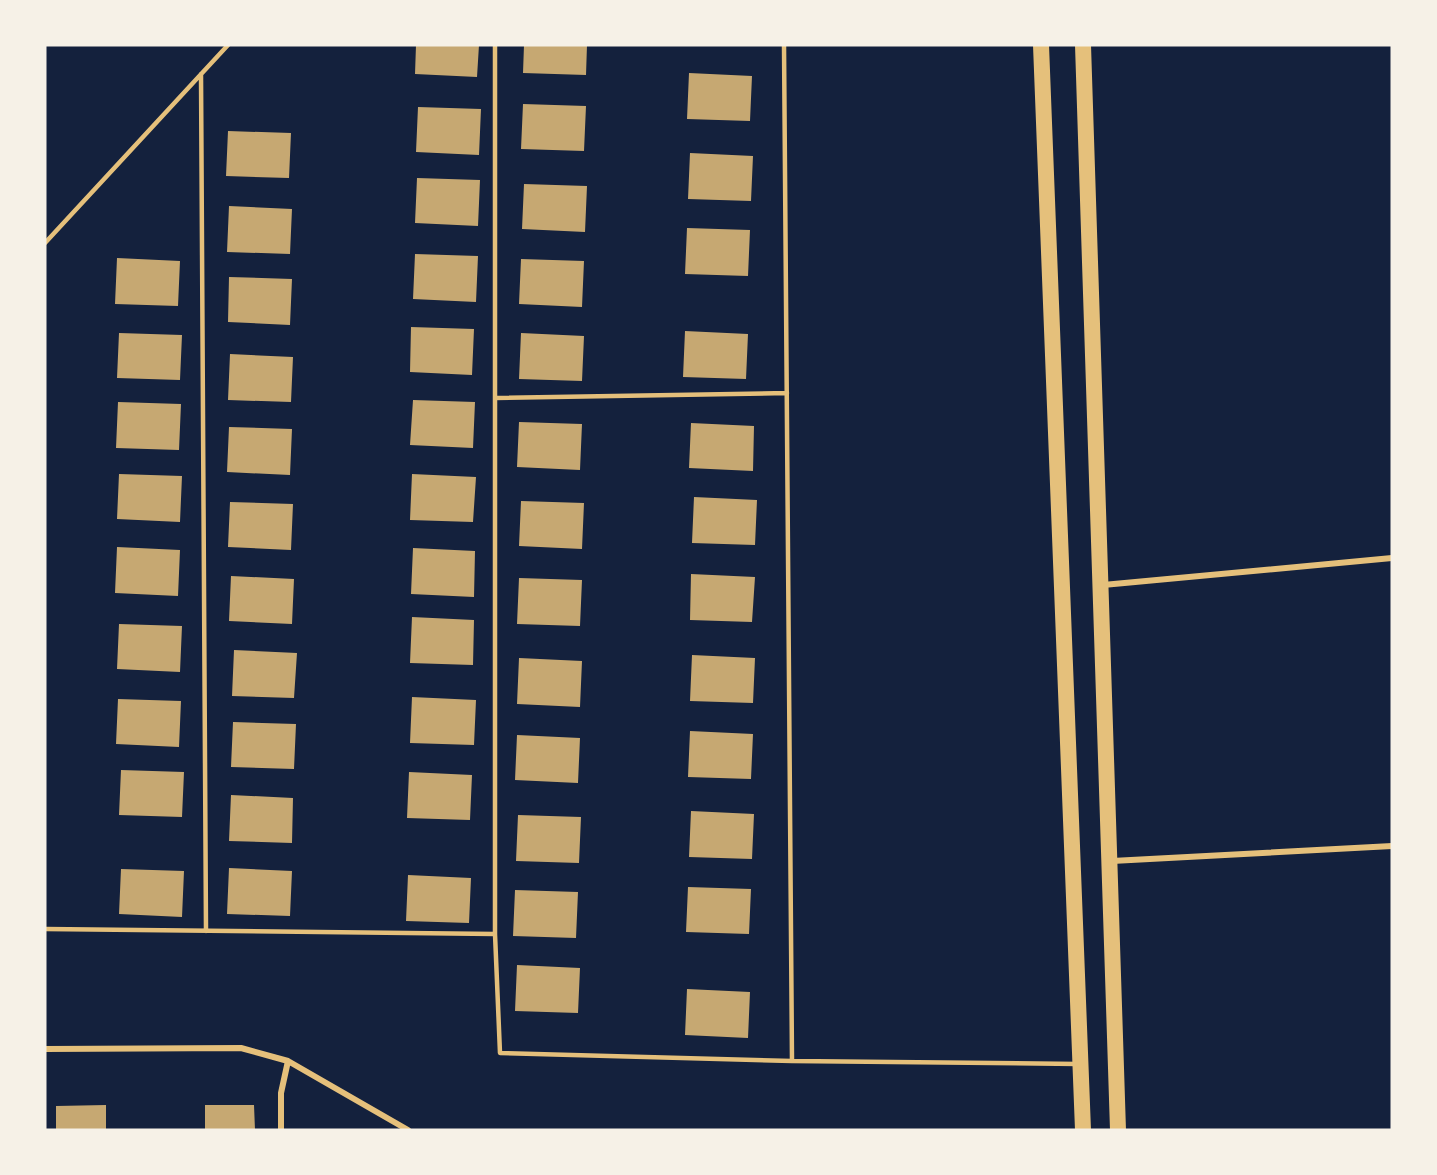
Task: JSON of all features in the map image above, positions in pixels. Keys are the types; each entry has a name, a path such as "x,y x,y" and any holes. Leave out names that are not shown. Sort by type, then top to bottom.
{"highway":[{"path":"1041,45 1083,1130"},
{"path":"1083,45 1112,861 1119,1130"}],"street":[{"path":"1102,585 1392,558"},
{"path":"1112,861 1392,846"},
{"path":"45,1049 241,1048 288,1061 408,1130"},
{"path":"281,1130 281,1093 288,1061"}],"lane":[{"path":"45,243 228,45"},
{"path":"495,45 495,934 500,1053 792,1061 1081,1064"},
{"path":"784,45 792,1061"},
{"path":"201,74 206,931"},
{"path":"495,398 787,393"},
{"path":"45,929 495,934"}],"building":[{"path":"416,45 479,45 477,77 415,74"},
{"path":"524,45 587,45 586,75 523,73"},
{"path":"689,73 752,76 750,121 687,119"},
{"path":"523,104 586,106 584,151 521,149"},
{"path":"418,107 481,109 479,155 416,152"},
{"path":"228,131 291,133 289,178 226,176"},
{"path":"690,153 753,156 751,201 688,199"},
{"path":"417,178 480,180 478,226 415,223"},
{"path":"524,184 587,186 585,232 522,229"},
{"path":"229,206 292,209 290,254 227,252"},
{"path":"687,228 750,230 748,276 685,274"},
{"path":"415,254 478,256 476,302 413,299"},
{"path":"117,258 180,261 178,306 115,304"},
{"path":"521,259 584,261 582,307 519,304"},
{"path":"229,277 292,279 290,325 228,322"},
{"path":"411,327 474,329 472,375 410,372"},
{"path":"685,331 748,334 746,379 683,377"},
{"path":"119,333 182,335 180,380 117,378"},
{"path":"521,333 584,336 582,381 519,379"},
{"path":"230,354 293,357 291,402 228,400"},
{"path":"413,400 475,402 473,448 410,445"},
{"path":"118,402 181,404 179,450 116,448"},
{"path":"519,422 582,424 580,470 517,467"},
{"path":"691,423 754,426 753,471 689,468"},
{"path":"229,427 292,429 290,475 227,472"},
{"path":"119,474 182,476 180,522 117,519"},
{"path":"412,474 476,477 473,522 410,520"},
{"path":"694,497 757,500 755,545 692,543"},
{"path":"521,501 584,503 582,549 519,546"},
{"path":"230,502 293,504 291,550 228,547"},
{"path":"117,547 180,550 178,596 115,593"},
{"path":"413,548 475,551 474,597 411,594"},
{"path":"691,574 755,577 752,622 690,620"},
{"path":"231,576 294,579 292,624 229,621"},
{"path":"519,578 582,580 580,626 517,624"},
{"path":"412,617 474,620 473,665 410,663"},
{"path":"119,624 182,626 180,672 117,669"},
{"path":"234,650 297,653 294,698 232,696"},
{"path":"692,655 755,658 753,703 690,701"},
{"path":"519,658 582,661 580,707 517,704"},
{"path":"412,697 476,700 474,745 410,743"},
{"path":"118,699 181,701 179,747 116,744"},
{"path":"233,722 296,724 294,769 231,767"},
{"path":"690,731 753,734 751,779 688,777"},
{"path":"517,735 580,738 578,783 515,780"},
{"path":"121,770 184,772 182,817 119,815"},
{"path":"409,772 472,775 470,820 407,818"},
{"path":"231,795 293,798 292,843 229,841"},
{"path":"691,811 754,814 752,859 689,857"},
{"path":"518,815 581,817 579,863 516,861"},
{"path":"229,868 292,871 290,916 227,914"},
{"path":"121,869 184,871 182,917 119,914"},
{"path":"408,875 471,878 469,923 406,921"},
{"path":"688,887 751,889 749,934 686,932"},
{"path":"515,890 578,892 576,938 513,936"},
{"path":"517,965 580,968 578,1013 515,1011"},
{"path":"687,989 750,992 748,1038 685,1035"},
{"path":"106,1105 106,1130 56,1130 56,1106"},
{"path":"205,1105 254,1105 255,1130 205,1130"}]}
